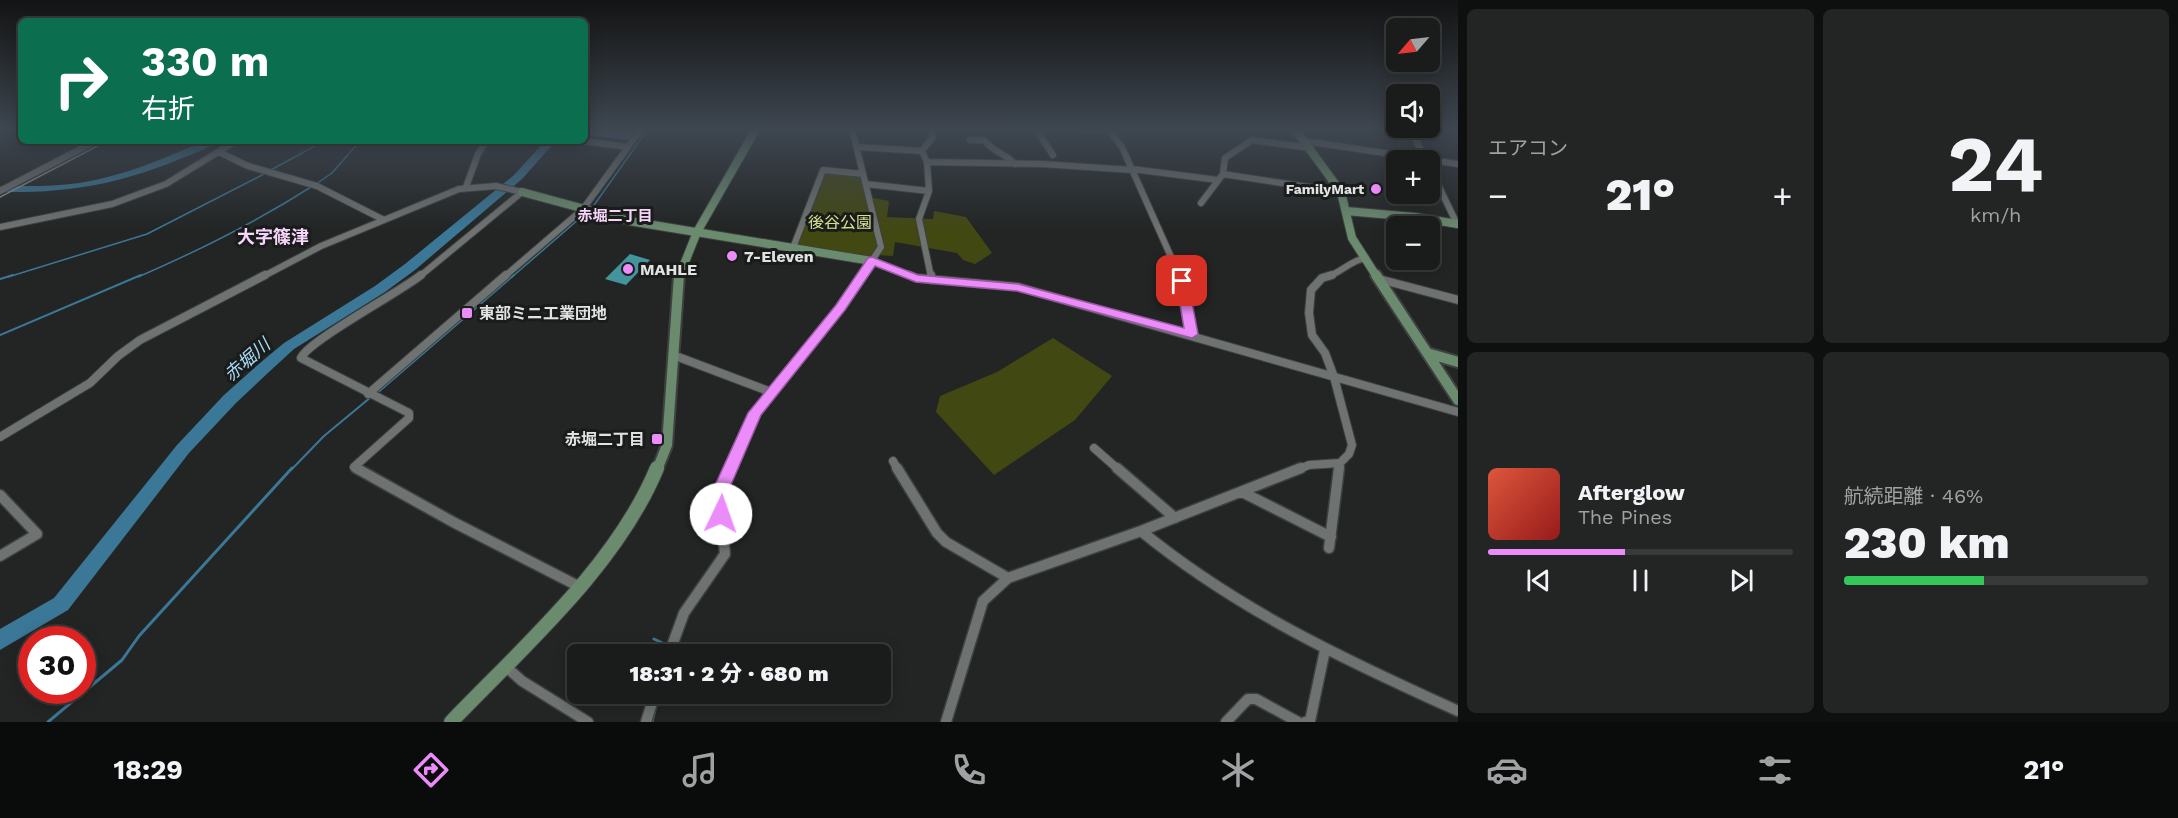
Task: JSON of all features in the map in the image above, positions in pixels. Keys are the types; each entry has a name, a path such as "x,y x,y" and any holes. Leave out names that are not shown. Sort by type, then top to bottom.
{"street":[{"path":"0,191 55,163"},
{"path":"0,227 112,204 166,184 201,163"},
{"path":"241,163 317,186 384,220"},
{"path":"466,187 474,172 475,163"},
{"path":"368,394 583,209 617,163"},
{"path":"451,722 580,587 625,529 647,493 667,445 679,271 697,232 737,163"},
{"path":"673,644 684,613 725,554 719,494 755,413 841,307 881,247 861,163"},
{"path":"927,163 929,191 919,219 932,280"},
{"path":"958,163 1132,169 1218,180"},
{"path":"1129,163 1182,281 1192,334"},
{"path":"1201,203 1223,174 1224,163"},
{"path":"1322,163 1334,178 1341,192 1352,238 1458,400"},
{"path":"793,248 824,170 864,174"},
{"path":"1223,174 1341,192"},
{"path":"866,184 929,191"},
{"path":"0,437 90,382 118,356 151,334 321,246 466,187 496,186 628,222 872,261 905,275 932,280 1018,287 1192,334 1458,412"},
{"path":"1440,189 1457,224"},
{"path":"522,192 508,206 409,285 303,353 301,358 409,413 409,418 354,466 453,522 580,587"},
{"path":"1346,211 1395,216"},
{"path":"1440,222 1457,224"},
{"path":"946,722 983,601 1008,578 1141,531 1309,465 1340,463 1350,454 1352,445 1334,377 1325,352 1312,335 1309,314 1311,290 1322,278 1340,273 1356,259 1366,258"},
{"path":"1379,279 1458,300"},
{"path":"1427,353 1458,362"},
{"path":"673,355 771,392"},
{"path":"1094,448 1175,518"},
{"path":"893,461 937,533 946,542 1008,578"},
{"path":"1329,548 1340,463"},
{"path":"1242,492 1331,537"},
{"path":"0,495 37,534 0,556"},
{"path":"1141,531 1173,559 1252,610 1325,650 1458,711"},
{"path":"1305,722 1310,721 1325,650"},
{"path":"505,666 522,681 588,722"},
{"path":"1226,722 1248,699 1256,699 1298,722"},
{"path":"646,722 652,704"}],"green space":[{"name":"後谷公園","path":"823,170 863,174 869,197 889,201 887,217 933,219 934,211 966,217 992,253 975,264 963,260 957,253 895,242 893,256 876,255 872,261 793,248"},
{"path":"1053,338 1112,376 1075,420 994,475 936,412 940,396 997,372"}],"building":[{"name":"MAHLE","path":"630,254 650,260 626,285 605,279"}],"waterway":[{"path":"0,189 79,186 113,179 160,163"},
{"path":"269,171 284,163"},
{"path":"316,184 332,173 341,163"},
{"name":"赤堀川","path":"0,640 61,604 183,449 230,399 265,367 289,346 380,289 410,267 518,177 531,163"},
{"path":"592,208 624,163"},
{"path":"8,277 147,234 264,174"},
{"path":"138,277 226,235 311,187"},
{"path":"512,277 587,212"},
{"path":"0,279 13,275"},
{"path":"0,335 141,275"},
{"path":"376,394 514,275"},
{"path":"291,470 324,436 371,397"},
{"path":"48,722 122,660 139,636 292,468"},
{"path":"654,639 665,644"},
{"path":"652,722 656,704"}],"railway":[{"path":"0,197 66,163"}],"place":[{"name":"FamilyMart","path":"1376,189"},
{"name":"7-Eleven","path":"732,256"},
{"name":"MAHLE","path":"628,269"},
{"name":"東部ミニ工業団地","path":"467,313"},
{"name":"赤堀二丁目","path":"657,439"}],"district":[{"name":"赤堀二丁目","path":"615,216"},
{"name":"大字篠津","path":"273,237"}],"route":[{"path":"721,514 719,494 755,413 841,307 872,261 916,278 1018,287 1192,334 1182,281"}]}
